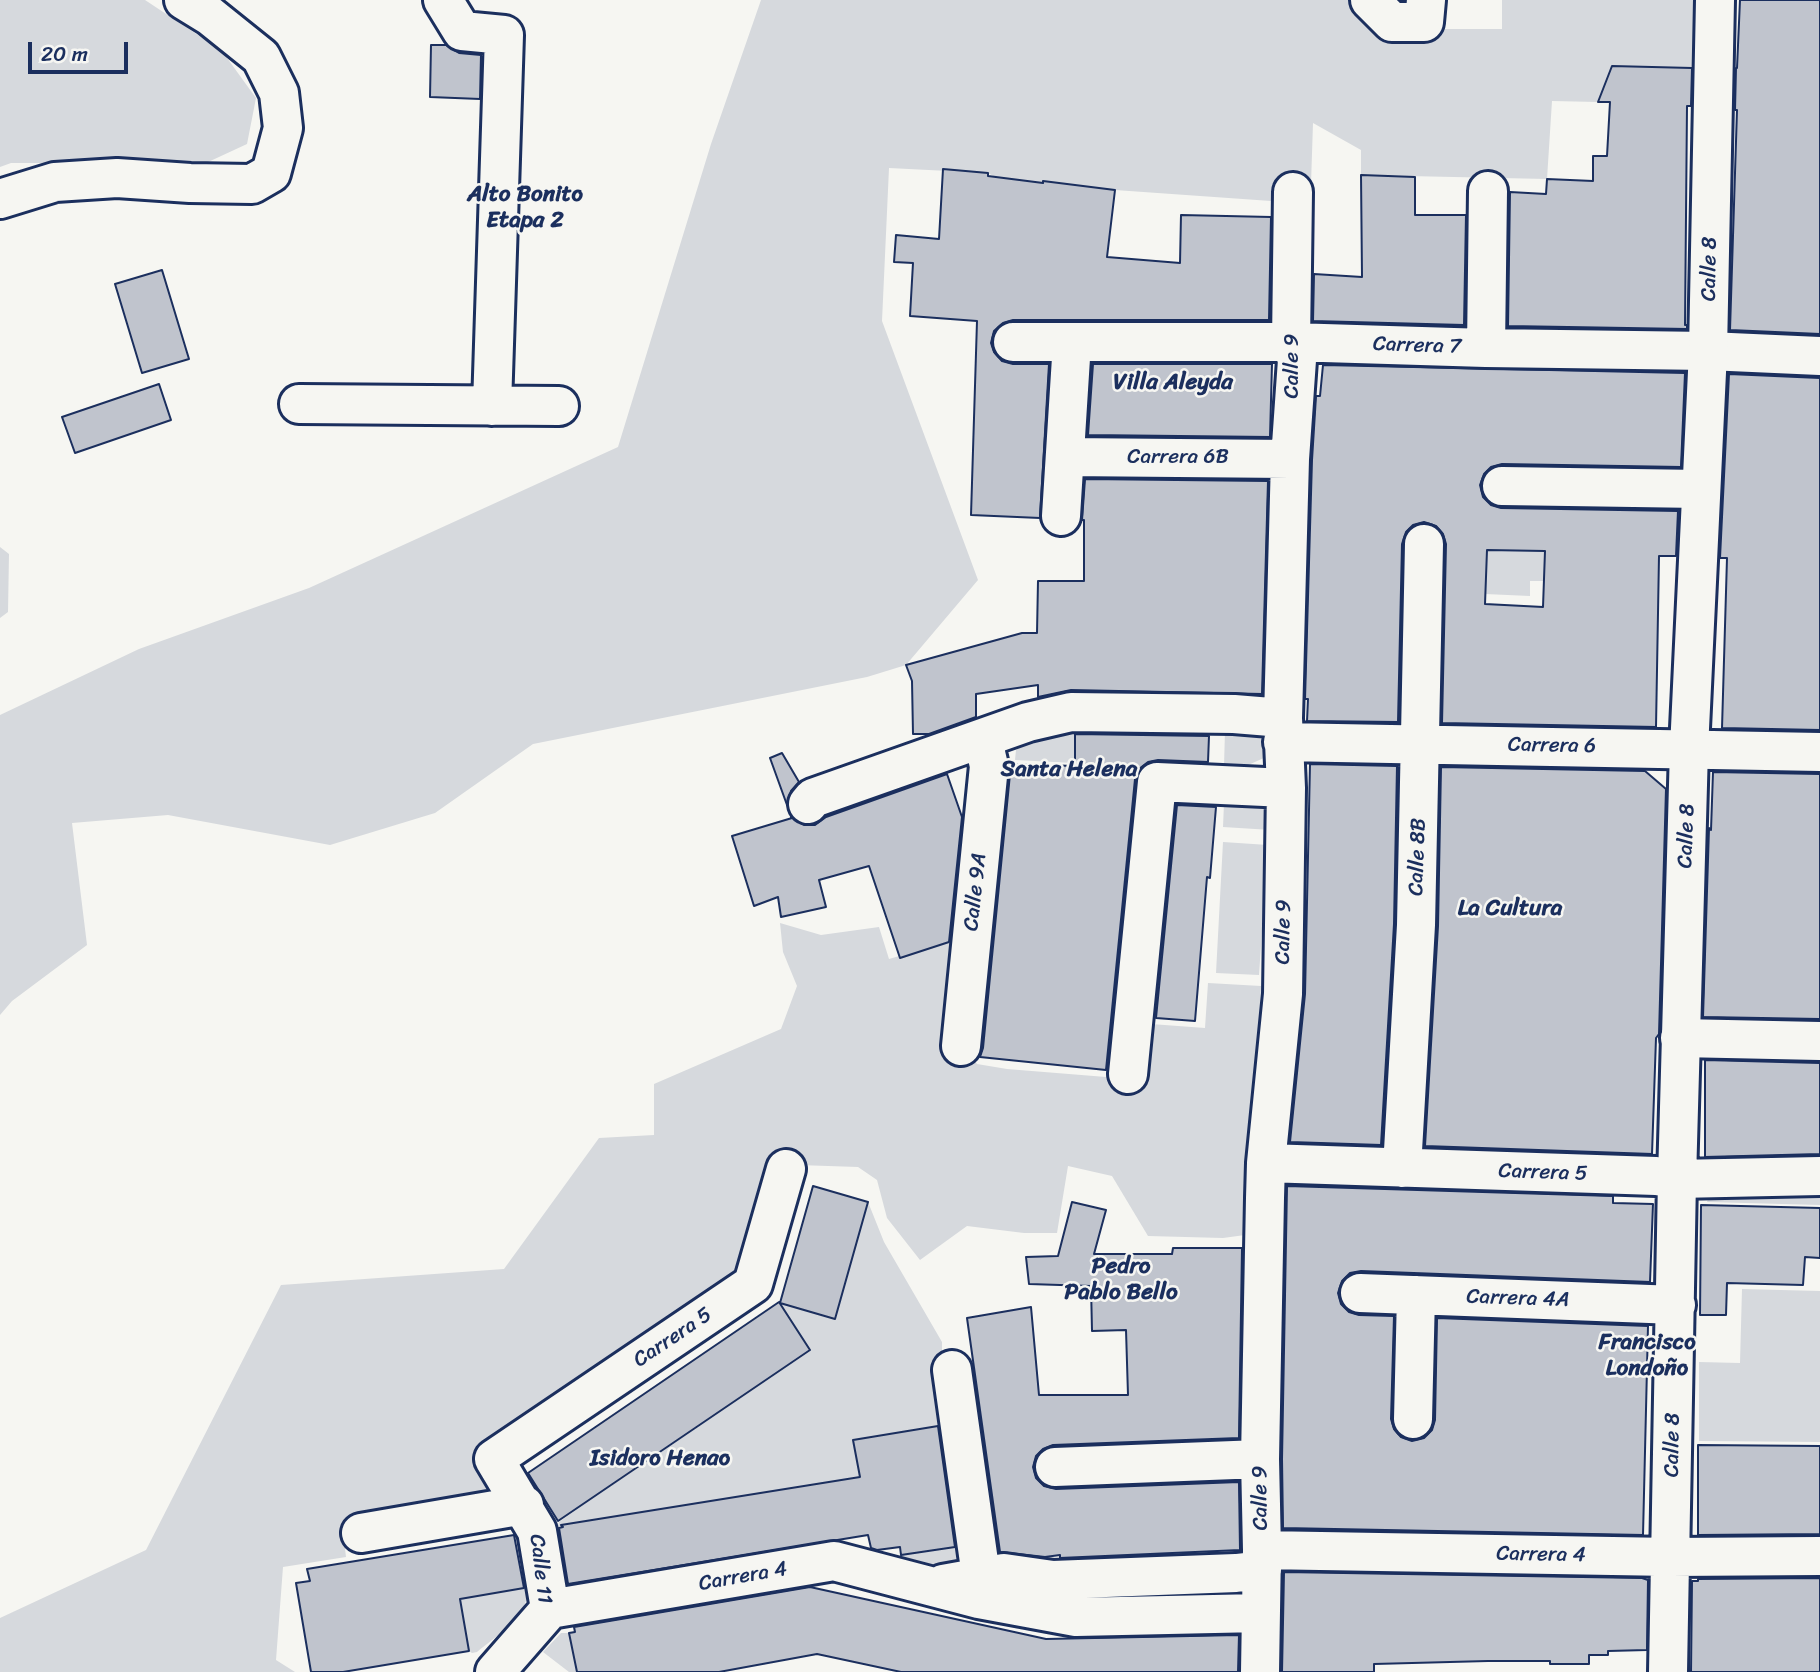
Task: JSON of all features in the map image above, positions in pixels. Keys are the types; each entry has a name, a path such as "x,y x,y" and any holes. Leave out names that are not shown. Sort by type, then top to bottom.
{"street":[{"path":"0,199 55,182 117,178 252,184 271,173 283,128 279,93 261,57 210,16 184,0"},
{"path":"443,0 462,31 504,35 492,406"},
{"path":"1370,0 1392,22 1425,11"},
{"name":"Calle 8","path":"1668,1672 1676,1179 1689,750 1708,351 1715,0"},
{"path":"1486,348 1488,191"},
{"name":"Calle 9","path":"1260,1672 1260,1459 1266,1163 1283,994 1286,789 1283,730 1290,459 1297,360 1292,341 1293,192"},
{"name":"Carrera 7","path":"1013,341 1292,341 1820,356"},
{"path":"1061,516 1072,341"},
{"path":"299,404 559,406"},
{"name":"Carrera 6B","path":"1066,457 1290,459"},
{"path":"1502,486 1700,489"},
{"name":"Calle 8B","path":"1402,1168 1416,925 1424,544"},
{"name":"Carrera 6","path":"808,804 813,798 1028,722 1071,712 1234,714 1283,730 1421,743 1820,752"},
{"name":"Calle 9A","path":"961,1046 989,766 983,740"},
{"path":"1128,1074 1157,782 1286,789"},
{"path":"1680,1038 1820,1041"},
{"name":"Carrera 5","path":"1266,1163 1656,1176 1676,1179 1820,1176"},
{"name":"Carrera 5","path":"494,1459 753,1284 786,1169"},
{"name":"Carrera 4A","path":"1360,1293 1676,1305"},
{"path":"1413,1419 1416,1295"},
{"path":"952,1370 981,1576"},
{"name":"Calle 11","path":"494,1459 524,1505 537,1531 550,1609 495,1672"},
{"path":"1055,1467 1260,1459"},
{"path":"361,1533 524,1505"},
{"name":"Carrera 4","path":"934,1586 1004,1573 1053,1580 1236,1573 1262,1560 1820,1556"},
{"name":"Carrera 4","path":"550,1609 834,1562 979,1599 1076,1617 1260,1613"}],"shaded area":[{"path":"0,0 145,0 222,51 256,98 247,144 206,163 11,163 0,167"},
{"path":"761,0 1355,0 1389,29 1502,29 1502,0 1694,0 1693,68 1612,66 1598,102 1552,101 1547,179 1361,175 1361,150 1313,123 1311,184 1272,184 1271,201 1043,183 995,177 988,173 889,168 882,321 978,580 906,665 867,677 533,744 435,813 330,845 168,815 72,823 87,945 12,1001 0,1015 0,715 139,649 309,588 618,447 711,144"},
{"path":"0,547 9,554 8,612 0,618"},
{"path":"1486,550 1545,551 1544,581 1530,581 1530,596 1485,594"},
{"path":"1075,727 1074,763 1015,760 1016,750 1025,743"},
{"path":"1225,731 1246,732 1266,741 1266,757 1246,766 1224,766"},
{"path":"1224,803 1258,804 1267,808 1271,830 1223,827"},
{"path":"1223,842 1268,845 1259,975 1216,973"},
{"path":"780,923 821,935 879,927 889,959 955,940 970,1053 977,1064 1106,1077 1110,1086 1141,1086 1151,1024 1205,1028 1208,983 1261,986 1256,1103 1245,1235 1223,1238 1148,1236 1112,1176 1068,1166 1057,1233 1024,1233 967,1226 920,1260 887,1218 877,1180 858,1167 798,1165 741,1268 487,1448 495,1495 343,1532 346,1557 283,1567 276,1660 295,1672 0,1672 0,1618 146,1550 281,1285 504,1269 599,1138 654,1135 654,1084 781,1029 797,986 783,952"},
{"path":"1820,1192 1820,1205 1707,1202 1708,1199"},
{"path":"868,1202 884,1242 942,1342 942,1425 854,1440 860,1477 558,1526 559,1522 584,1504 810,1351 780,1303 835,1319"},
{"path":"1742,1289 1820,1291 1820,1442 1699,1441 1699,1362 1740,1363"},
{"path":"969,1545 959,1571 900,1559 901,1555"},
{"path":"527,1587 524,1606 511,1624 477,1652 469,1651 460,1598"},
{"path":"561,1633 569,1633 577,1672 569,1672 543,1652"}],"building":[{"path":"1740,0 1820,0 1820,334 1730,330"},
{"path":"431,45 446,45 459,53 481,55 480,99 430,97"},
{"path":"1612,66 1692,68 1691,106 1687,106 1687,329 1508,326 1510,192 1546,194 1547,179 1593,181 1593,156 1607,156 1610,102 1598,102"},
{"path":"943,169 1115,190 1107,257 1180,263 1181,215 1271,217 1269,320 1013,320 1003,323 994,331 991,343 994,352 1002,361 1013,364 1049,364 1040,518 971,515 977,321 910,316 913,263 894,262 896,235 939,239"},
{"path":"1361,175 1415,177 1415,215 1466,215 1464,325 1313,321 1314,274 1362,277"},
{"path":"162,270 189,359 142,373 115,284"},
{"path":"1093,364 1272,364 1270,437 1088,435"},
{"path":"1323,365 1685,373 1681,467 1502,464 1491,467 1484,474 1480,485 1483,497 1491,505 1501,508 1678,511 1676,556 1659,556 1656,727 1442,723 1446,544 1443,534 1436,526 1424,522 1413,525 1406,532 1402,544 1398,722 1307,721 1308,699 1305,699 1312,460 1316,396 1320,396","holes":["1487,550 1545,551 1543,607 1485,604"]},
{"path":"1729,374 1820,378 1820,730 1722,728 1727,558 1720,558"},
{"path":"159,384 171,420 75,453 62,417"},
{"path":"1085,479 1268,481 1262,694 1071,690 1038,697 1038,685 976,694 976,717 929,734 913,734 912,681 906,665 1022,633 1037,633 1038,581 1084,581 1082,520"},
{"path":"1075,734 1209,736 1208,762 1148,762 1139,769 1135,779 1106,1070 980,1057 1011,764 1075,766"},
{"path":"782,753 799,782 791,791 787,805 770,758"},
{"path":"1310,764 1397,766 1394,924 1381,1145 1290,1142 1305,994"},
{"path":"1441,767 1645,771 1666,789 1659,1034 1656,1038 1652,1154 1425,1146 1438,926"},
{"path":"1713,772 1820,774 1820,1019 1703,1017"},
{"path":"947,774 962,817 949,942 900,958 869,866 819,880 826,907 781,917 778,897 754,906 732,836 791,817 804,825 815,825 826,817"},
{"path":"1177,805 1216,807 1210,878 1207,877 1195,1021 1156,1018"},
{"path":"1705,1060 1820,1063 1820,1154 1705,1157"},
{"path":"813,1186 868,1202 835,1319 780,1303"},
{"path":"1287,1186 1613,1196 1613,1203 1653,1204 1650,1282 1361,1271 1350,1273 1342,1281 1338,1293 1341,1304 1349,1312 1359,1315 1394,1316 1391,1419 1394,1429 1401,1437 1412,1441 1424,1438 1432,1430 1435,1420 1437,1318 1648,1326 1643,1535 1283,1528"},
{"path":"1072,1202 1106,1210 1094,1254 1172,1254 1173,1248 1242,1248 1239,1438 1053,1445 1036,1456 1033,1467 1036,1478 1044,1486 1056,1489 1239,1482 1240,1550 1060,1558 1060,1555 1045,1557 1000,1552 967,1318 1031,1307 1039,1395 1128,1395 1126,1330 1092,1331 1091,1286 1029,1284 1026,1257 1058,1256"},
{"path":"1701,1205 1820,1208 1820,1258 1805,1257 1803,1285 1727,1283 1726,1315 1700,1315"},
{"path":"779,1302 810,1350 558,1521 528,1473"},
{"path":"938,1426 955,1547 901,1555 900,1547 877,1550 871,1548 868,1535 568,1584 559,1528 563,1527 561,1525 860,1477 853,1440"},
{"path":"1698,1445 1820,1446 1820,1534 1698,1535"},
{"path":"514,1535 524,1588 460,1599 469,1651 343,1672 311,1672 296,1583 310,1581 307,1569"},
{"path":"1284,1572 1642,1578 1648,1580 1647,1650 1608,1651 1608,1655 1589,1655 1589,1664 1488,1661 1374,1664 1374,1672 1282,1672"},
{"path":"1820,1578 1820,1672 1691,1672 1692,1581"},
{"path":"810,1587 1046,1639 1239,1635 1238,1672 901,1672 817,1654 719,1672 577,1672 569,1633 575,1632 574,1627"}],"district":[{"name":"Alto Bonito Etapa 2","path":"525,208"},
{"name":"Villa Aleyda","path":"1173,383"},
{"name":"Santa Helena","path":"1069,770"},
{"name":"La Cultura","path":"1510,909"},
{"name":"Pedro Pablo Bello","path":"1121,1280"},
{"name":"Francisco Londoño","path":"1647,1356"},
{"name":"Isidoro Henao","path":"660,1459"}]}
